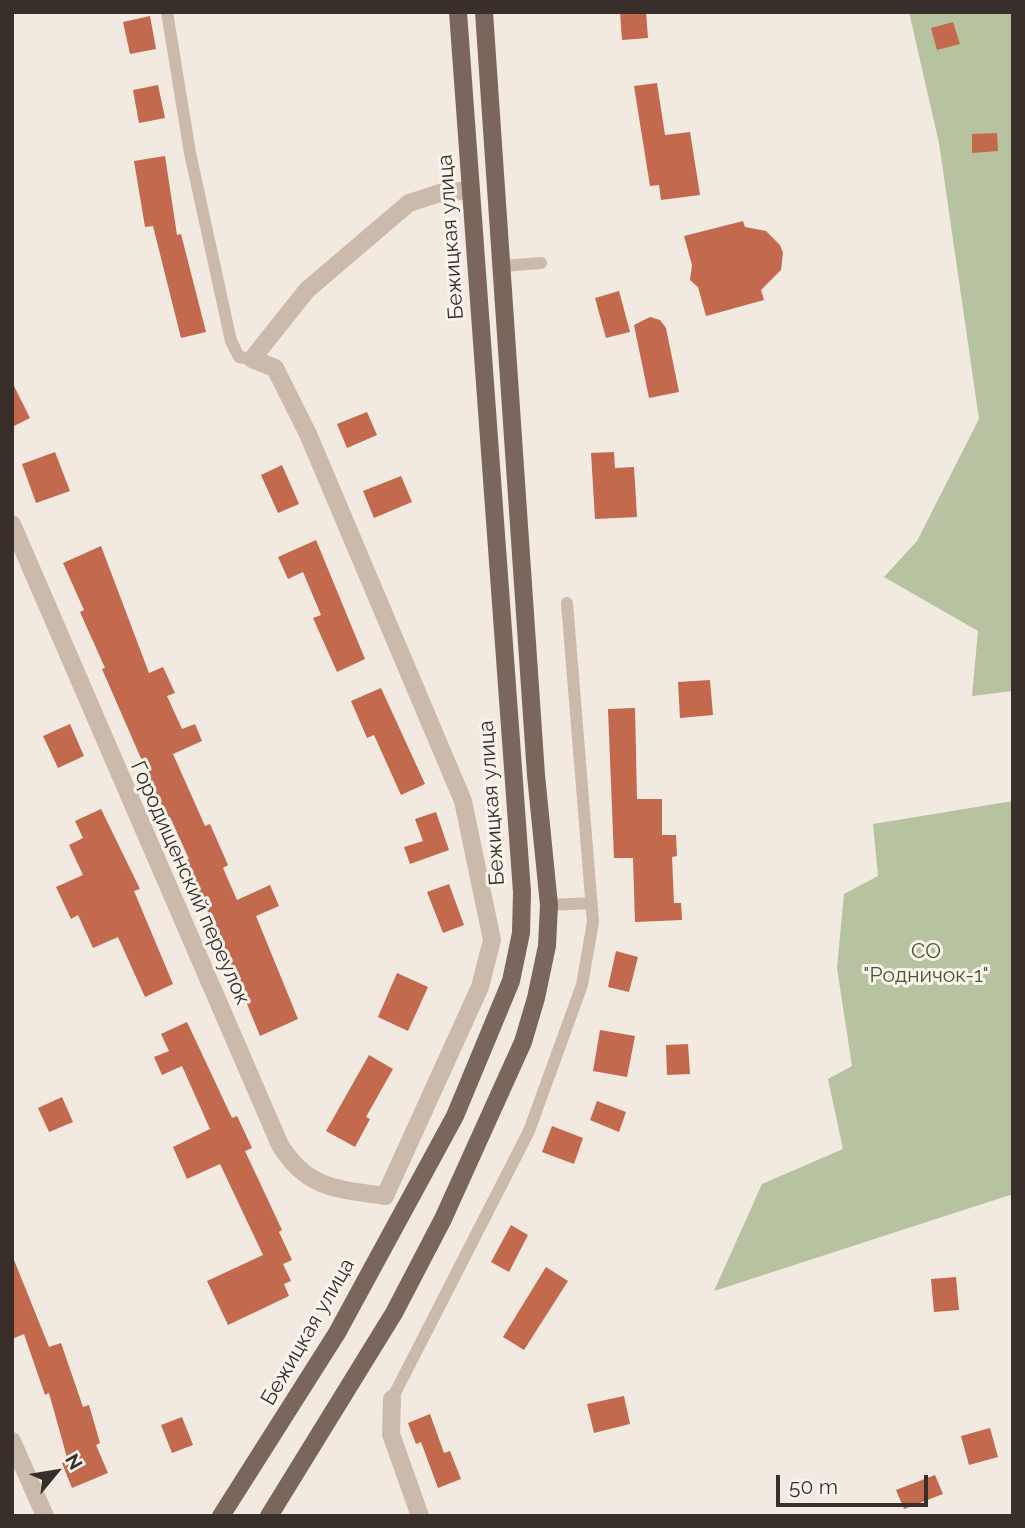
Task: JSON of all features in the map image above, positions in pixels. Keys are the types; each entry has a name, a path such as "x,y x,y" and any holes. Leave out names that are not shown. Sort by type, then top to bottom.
{"main road":[{"name":"Бежицкая улица","path":"221,1516 337,1333 455,1116 511,981 519,949 522,892 458,12"},
{"path":"269,1516 394,1313 471,1160 523,1042 536,999 547,946 549,905 536,775 484,12"}],"street":[{"path":"252,359 307,290 409,203 440,193 471,190"},
{"name":"Городищенский переулок","path":"12,524 16,546 279,1145 307,1178 333,1188 385,1196 480,988 492,940 463,801 424,701 309,434 275,368 252,359"},
{"path":"393,1399 389,1413 391,1434 420,1516"},
{"path":"12,1441 46,1516"}],"lane":[{"path":"167,12 190,153 231,341 239,357 252,359"},
{"path":"502,266 541,263"},
{"path":"393,1399 509,1174 539,1106 582,985 592,937 591,903 567,603"},
{"path":"549,905 591,903"}],"green space":[{"path":"909,12 1013,12 1013,691 972,696 978,631 884,577 917,541 979,419 939,143"},
{"name":"СО \"Родничок-1\"","path":"1013,801 1013,1194 714,1291 762,1184 843,1149 828,1079 852,1066 837,968 844,894 878,876 873,824"}],"building":[{"path":"620,12 646,12 648,38 622,40"},
{"path":"150,16 156,49 130,54 123,22"},
{"path":"953,22 960,44 937,50 931,28"},
{"path":"657,83 665,135 690,132 700,195 661,200 659,185 650,186 634,86"},
{"path":"158,85 165,118 139,123 133,90"},
{"path":"997,133 998,151 972,153 972,134"},
{"path":"165,156 177,235 181,234 206,332 181,338 153,226 145,227 134,161"},
{"path":"743,221 745,227 766,231 780,245 783,253 781,270 761,290 764,300 706,316 698,287 690,280 692,265 684,236"},
{"path":"619,291 630,332 606,338 595,298"},
{"path":"650,317 660,320 666,328 679,392 649,398 634,325"},
{"path":"12,382 30,418 12,427"},
{"path":"367,412 377,435 347,448 337,424"},
{"path":"55,452 70,491 36,503 22,464"},
{"path":"614,452 615,468 634,467 637,517 595,519 591,453"},
{"path":"282,465 299,504 278,513 261,475"},
{"path":"401,476 412,502 374,518 363,491"},
{"path":"316,540 365,659 337,672 313,618 321,615 303,572 288,579 278,557"},
{"path":"101,546 149,673 163,667 175,693 167,696 182,729 195,724 202,741 173,754 205,826 210,824 228,865 223,868 237,900 270,885 279,906 256,916 298,1019 260,1036 221,940 194,881 190,882 181,862 189,859 170,817 167,818 102,669 105,668 80,612 84,610 63,563"},
{"path":"710,680 713,715 680,718 678,682"},
{"path":"381,688 425,784 401,795 374,735 367,738 351,701"},
{"path":"635,708 637,799 662,799 662,835 676,835 677,856 672,857 674,903 681,903 682,920 635,922 633,858 614,858 608,709"},
{"path":"70,724 84,756 58,768 43,736"},
{"path":"101,809 140,889 134,891 173,984 145,997 118,937 93,948 78,915 71,919 56,887 83,875 69,845 83,838 75,821"},
{"path":"436,812 449,850 410,864 404,847 423,841 415,819"},
{"path":"449,884 464,925 443,933 427,892"},
{"path":"616,951 638,957 629,992 608,987"},
{"path":"397,973 428,987 408,1031 378,1017"},
{"path":"187,1022 232,1118 237,1116 252,1148 245,1151 282,1230 279,1232 292,1260 283,1264 291,1281 284,1284 289,1296 228,1325 207,1281 263,1255 220,1164 187,1179 173,1147 210,1129 182,1066 162,1075 154,1057 169,1051 161,1034"},
{"path":"600,1030 635,1036 627,1077 593,1071"},
{"path":"688,1044 690,1074 667,1075 666,1045"},
{"path":"369,1055 393,1069 366,1117 370,1119 355,1147 326,1131"},
{"path":"62,1097 73,1122 49,1132 38,1108"},
{"path":"597,1101 626,1112 619,1132 590,1120"},
{"path":"552,1126 583,1138 574,1164 542,1152"},
{"path":"511,1225 528,1235 509,1272 491,1262"},
{"path":"12,1255 49,1347 61,1343 83,1407 89,1405 100,1443 96,1445 108,1473 72,1488 62,1463 68,1461 49,1393 45,1395 24,1334 12,1339"},
{"path":"546,1267 568,1281 524,1350 503,1337"},
{"path":"956,1277 959,1310 934,1312 931,1279"},
{"path":"624,1396 630,1424 594,1433 587,1404"},
{"path":"430,1414 444,1453 450,1451 461,1479 438,1488 421,1442 416,1444 408,1423"},
{"path":"182,1417 193,1445 172,1453 161,1425"},
{"path":"990,1428 998,1457 969,1465 961,1436"},
{"path":"935,1475 943,1494 904,1509 896,1490"}]}
